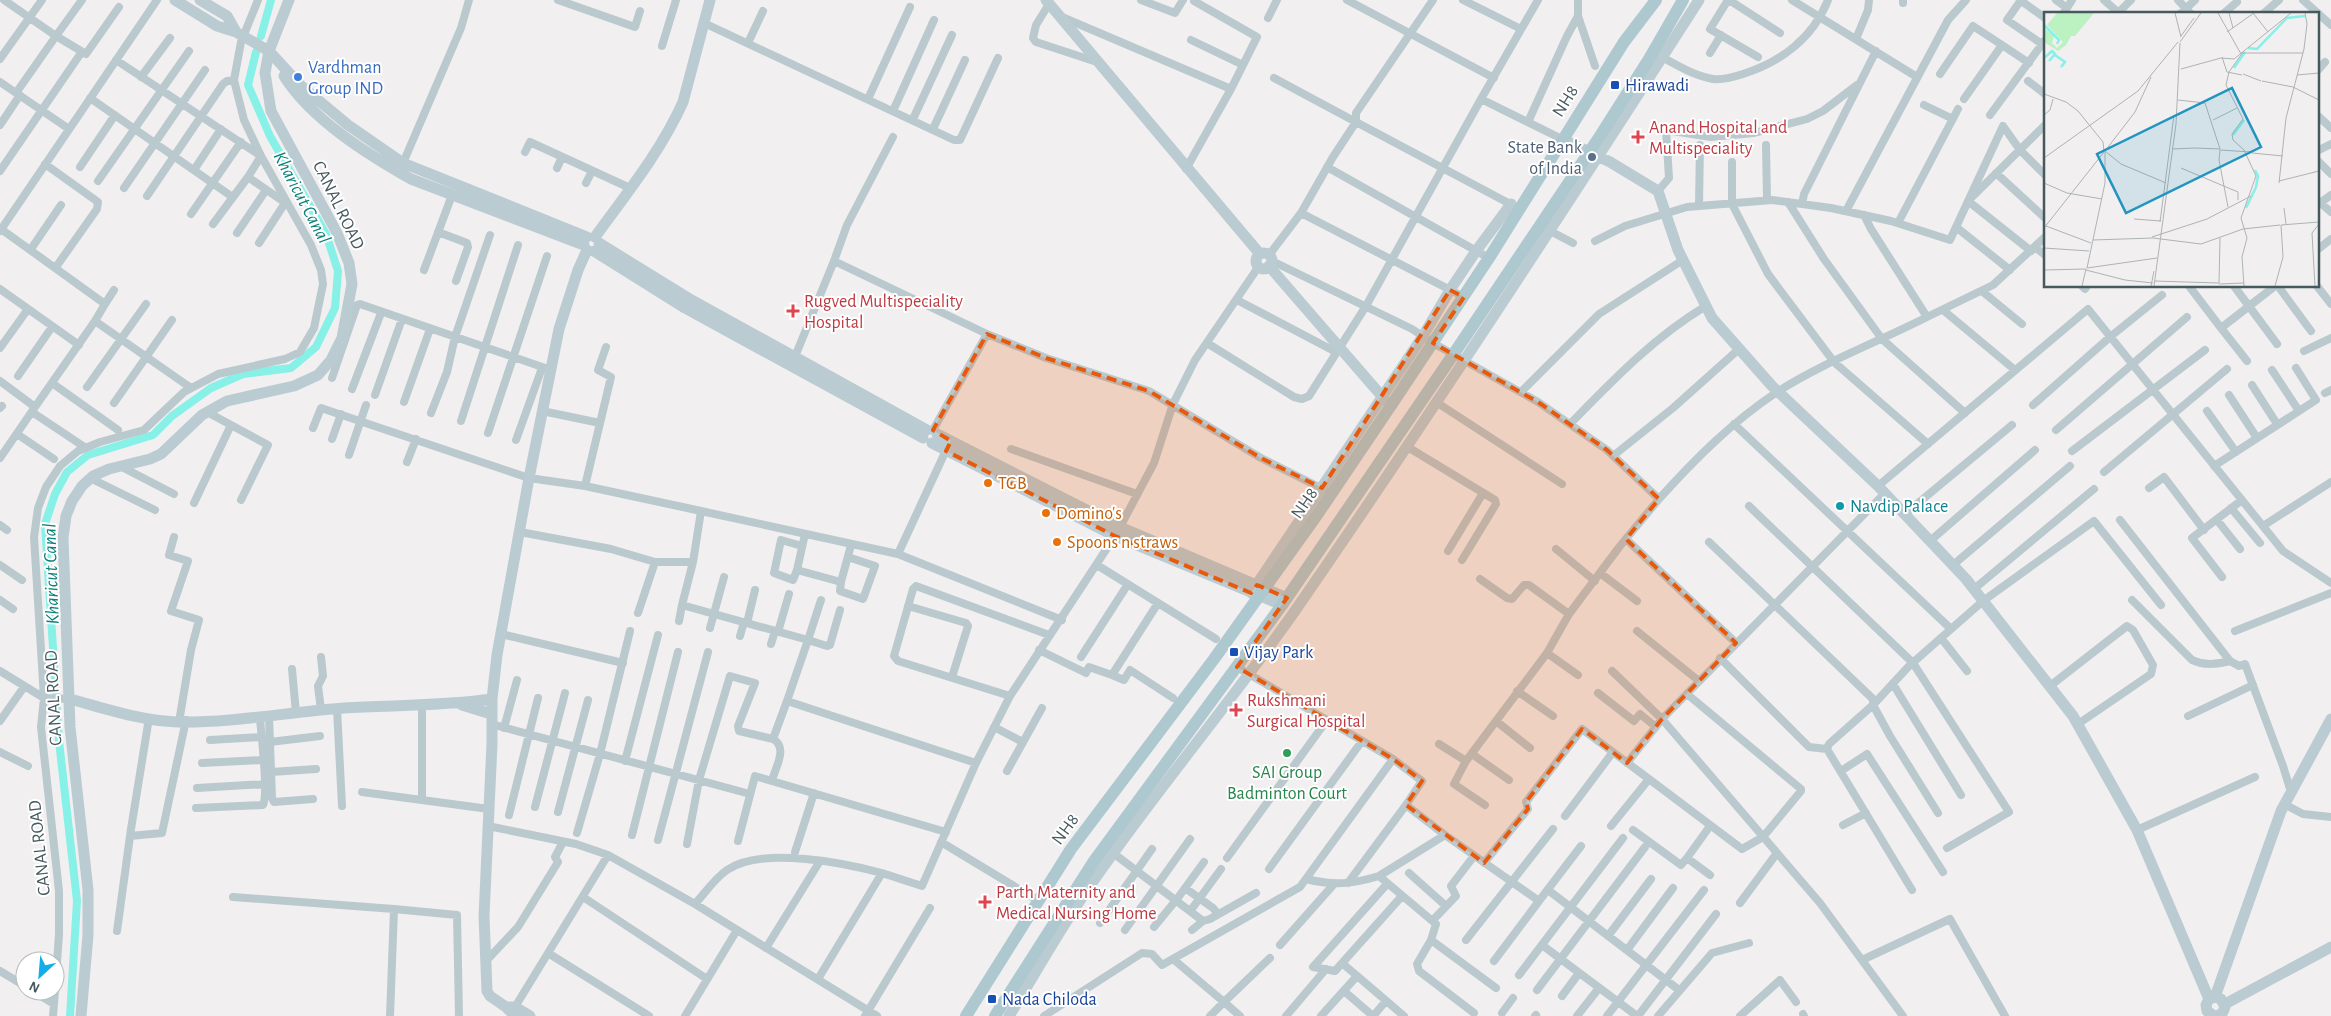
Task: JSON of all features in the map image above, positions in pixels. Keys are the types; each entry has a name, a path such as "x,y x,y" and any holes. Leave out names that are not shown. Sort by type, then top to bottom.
{"main road":[{"name":"NH8","path":"966,1016 1038,900 1056,864 1258,591 1428,340 1464,297 1489,258 1515,207 1562,139 1624,42 1656,0"},
{"path":"995,1016 1094,861 1237,667 1459,358 1658,55 1683,0"}],"street":[{"path":"0,4 4,0 81,53 86,54 118,7"},
{"path":"0,59 42,0"},
{"path":"0,125 56,36 82,0"},
{"path":"105,304 31,249 1,230 157,0"},
{"path":"175,0 217,26 240,35 269,51 300,85 348,125 403,163 591,244 685,308 793,362 948,446 1118,532 1284,601"},
{"path":"147,196 223,84 234,80 241,42 240,35 226,16 200,0"},
{"path":"240,35 258,0"},
{"name":"CANAL ROAD","path":"81,1016 88,935 88,890 67,699 62,538 66,516 72,501 90,478 120,466 150,459 160,454 207,412 227,401 294,386 318,375 331,360 342,338 352,284 349,263 337,233 271,111 265,73 269,51 289,0"},
{"path":"403,163 461,28 469,0"},
{"path":"558,0 635,28 640,11"},
{"path":"662,46 676,0"},
{"path":"516,440 546,369 578,270 591,244 646,167 683,102 710,0"},
{"path":"1140,0 1175,13 1182,0"},
{"path":"1268,18 1277,0"},
{"path":"1347,0 1494,78"},
{"path":"695,904 727,870 752,859 820,860 882,873 922,886 976,763 1010,696 1049,635 1062,620 1118,532 1154,463 1173,404 1195,360 1301,213 1327,167 1356,122 1356,113 1433,0"},
{"path":"1463,0 1521,29"},
{"path":"1207,343 1294,397 1302,399 1314,391 1366,306 1538,0"},
{"path":"1578,0 1578,16 1595,66"},
{"path":"1699,0 1658,55 1699,75 1714,79 1731,78 1766,66 1791,50 1820,17 1828,0"},
{"path":"1758,56 1710,29 1729,0 1780,33"},
{"path":"1792,0 1917,77"},
{"path":"1856,39 1868,10 1869,0"},
{"path":"1846,211 1948,20 1966,0"},
{"path":"1990,115 2043,42 2007,20 2020,0 2044,17"},
{"path":"2056,0 2065,11 2072,0"},
{"path":"2104,0 2118,12"},
{"path":"2120,12 2131,0"},
{"path":"2178,0 2186,12 2195,0"},
{"path":"2265,12 2279,0"},
{"path":"2303,0 2316,12"},
{"path":"1186,169 1231,89 1257,37 1194,1"},
{"path":"1099,63 1042,44 1032,38 1047,2 1060,16 1099,63 1186,169 1266,261 1338,349 1386,402"},
{"path":"2225,12 2237,2"},
{"path":"868,99 910,7"},
{"path":"748,43 763,11"},
{"path":"2318,13 2331,25"},
{"path":"1060,16 1231,89"},
{"path":"1528,122 1578,16"},
{"path":"893,111 934,20"},
{"path":"704,23 913,119 954,140 960,140 998,58"},
{"path":"1940,74 1973,26 2029,63"},
{"path":"913,119 952,35"},
{"path":"1710,53 1721,35"},
{"path":"141,77 170,38"},
{"path":"1190,40 1242,65"},
{"path":"1964,99 2002,45"},
{"path":"98,181 188,51"},
{"path":"269,51 294,92 315,114 385,165 411,179 452,195 591,244"},
{"path":"1802,204 1804,194 1857,85 1876,51"},
{"path":"0,171 81,53"},
{"path":"116,60 261,156 213,224"},
{"path":"933,129 965,60"},
{"path":"2318,69 2325,62"},
{"path":"124,188 205,70"},
{"path":"1274,78 1515,207 1476,251 1450,290 1428,340"},
{"name":"CANAL ROAD","path":"58,951 59,891 41,727 43,701 34,537 38,508 46,487 60,466 78,451 100,442 144,430 191,388 218,374 284,359 300,352 314,328 323,284 321,270 311,245 261,156 239,106 234,80"},
{"path":"2028,81 2044,93"},
{"path":"0,82 69,129"},
{"path":"1658,191 1669,178 1666,130 1711,137 1754,133 1807,119 1823,111 1857,85"},
{"path":"90,98 231,196"},
{"path":"1481,99 1593,154 1658,191 1683,260 1712,318 1778,392 1882,490 1953,565 1974,589 2078,724 2137,830 2218,1000 2223,1012 2209,1015 2206,1005 2218,1000 2331,947"},
{"path":"1924,105 1952,119"},
{"path":"1898,223 1958,109"},
{"path":"80,166 115,115"},
{"path":"2318,116 2331,128"},
{"path":"1595,241 1625,226 1687,207 1767,200 1846,211 1898,223 1950,240 2003,126 2020,150 2044,173"},
{"path":"1968,201 2044,126"},
{"path":"194,170 221,129"},
{"path":"793,362 847,225 893,137"},
{"path":"191,214 241,142"},
{"path":"525,152 530,142 630,188"},
{"path":"2318,150 2331,144"},
{"path":"1699,206 1700,145"},
{"path":"1766,146 1767,200"},
{"path":"1008,1016 1092,882 1249,674 1436,402 1459,358 1550,231 1593,154"},
{"path":"557,168 562,157"},
{"path":"2318,161 2331,174"},
{"path":"1732,162 1732,204 1768,274 1834,362 1928,444"},
{"path":"45,164 98,202 97,209 56,267"},
{"path":"1327,167 1489,258"},
{"path":"586,183 592,171"},
{"path":"1996,173 2044,217"},
{"path":"248,177 288,205 259,243"},
{"path":"237,233 266,190"},
{"path":"424,270 452,195"},
{"path":"2331,195 2319,202 2331,212"},
{"path":"1968,201 2033,249 2044,254"},
{"path":"1788,202 1824,259 1882,339 1965,413"},
{"path":"31,249 61,205"},
{"path":"1301,213 1464,297"},
{"path":"1864,216 1927,317"},
{"path":"1956,227 2010,270"},
{"path":"1550,231 1573,243"},
{"path":"438,232 467,243 468,247 456,281"},
{"path":"432,413 447,372 455,337 490,235"},
{"path":"1485,805 1454,784 1466,761 1547,653 1570,614 1600,573 1626,539 1689,465 1734,424 1778,392 1834,362 1983,292 2044,238"},
{"path":"2318,249 2330,243"},
{"path":"461,421 518,245"},
{"path":"488,433 547,256"},
{"path":"1521,392 1599,314 1683,260"},
{"path":"834,261 987,334 1046,358 1150,391 1261,458 1327,491"},
{"path":"1266,261 1366,306 1521,392 1570,424 1613,456 1659,499"},
{"path":"2318,287 2331,304"},
{"path":"2191,288 2247,361"},
{"path":"2235,288 2276,344"},
{"path":"2221,328 2273,288"},
{"path":"2278,288 2311,331"},
{"path":"0,458 79,345 114,290"},
{"path":"1,292 79,345"},
{"path":"1983,292 2022,324"},
{"path":"2033,405 2110,337 2162,295"},
{"path":"1237,300 1338,349"},
{"path":"87,387 146,304"},
{"path":"332,378 358,305 546,369"},
{"path":"1570,424 1621,371 1682,320 1706,306"},
{"path":"0,348 28,309"},
{"path":"1627,763 1662,719 1720,658 1848,531 1882,490 1928,444 2088,309 2283,551 2331,583"},
{"path":"1943,310 2016,370"},
{"path":"352,389 381,312"},
{"path":"2056,430 2187,317"},
{"path":"375,395 402,319"},
{"path":"114,403 172,320"},
{"path":"95,321 191,388"},
{"path":"18,376 52,327"},
{"path":"404,402 430,329"},
{"path":"930,435 987,334"},
{"path":"2304,351 2331,338"},
{"path":"585,486 611,377 598,370 606,347"},
{"path":"1613,456 1673,408 1739,349"},
{"path":"2072,451 2152,388 2205,350"},
{"path":"2214,466 2316,400 2296,368"},
{"path":"530,1016 512,1010 487,992 484,916 492,699 501,634 542,411 546,369"},
{"path":"2104,472 2174,416 2227,369"},
{"path":"2272,370 2299,411"},
{"path":"0,381 34,410 86,448"},
{"path":"52,383 118,430"},
{"path":"2252,385 2278,424"},
{"path":"2229,395 2257,438"},
{"path":"1436,402 1562,484"},
{"path":"349,455 366,406"},
{"path":"313,428 321,408 529,478 585,486 898,554 1062,620"},
{"path":"542,411 600,423"},
{"path":"2207,411 2236,452"},
{"path":"207,412 268,445 241,500"},
{"path":"332,439 341,414"},
{"path":"1734,424 1951,629"},
{"path":"194,503 231,425"},
{"path":"1905,514 2012,425"},
{"path":"17,434 54,459"},
{"path":"407,462 416,439"},
{"path":"898,554 948,446"},
{"path":"1406,446 1495,500 1496,504 1462,560"},
{"path":"1011,449 1137,494"},
{"path":"1930,541 2035,450"},
{"path":"120,466 174,494"},
{"path":"1953,565 2070,466"},
{"path":"2149,488 2164,477 2204,530"},
{"path":"90,478 156,510"},
{"path":"2263,526 2331,482"},
{"path":"1974,589 2094,489"},
{"path":"1448,551 1483,493"},
{"path":"2222,577 2192,538 2242,500"},
{"path":"1749,506 1913,663 2009,812 1947,848"},
{"path":"2231,508 2260,543"},
{"path":"679,621 693,562 701,511"},
{"path":"2120,520 2230,661 2238,666 2245,664 2291,792"},
{"path":"2217,520 2240,549"},
{"path":"1827,748 1829,744 1873,705 1913,663 1983,601 2094,521 2161,605"},
{"path":"520,532 611,549 655,562 693,562"},
{"path":"802,546 781,540 774,572 776,574 793,580 797,570 805,534"},
{"path":"130,836 162,833 182,721 191,650 199,620 172,611 188,561 169,555 174,537"},
{"path":"1626,539 1736,643"},
{"path":"1709,542 1873,699 1873,705 1890,736 1938,813"},
{"path":"848,557 875,566 863,599 840,591 841,582 851,545"},
{"path":"1556,549 1595,581"},
{"path":"638,613 655,562"},
{"path":"0,565 22,580"},
{"path":"1097,565 1216,639"},
{"path":"797,570 841,582"},
{"path":"1600,573 1637,601"},
{"path":"710,628 724,577"},
{"path":"1480,579 1507,598 1512,599 1524,585 1529,585 1570,614"},
{"path":"1081,657 1128,584"},
{"path":"1010,696 898,661 894,656 912,589 916,586 1049,635"},
{"path":"740,636 755,590"},
{"path":"2235,631 2331,593"},
{"path":"771,644 789,594"},
{"path":"0,600 13,609"},
{"path":"773,739 820,600"},
{"path":"2132,600 2192,660 2200,664 2217,664 2230,661"},
{"path":"1112,675 1158,603"},
{"path":"682,605 827,646 830,645 840,610"},
{"path":"908,606 966,623 968,626 952,677"},
{"path":"2050,686 2126,626 2133,630 2153,665 2151,674 2078,724"},
{"path":"577,833 600,754 630,631"},
{"path":"1637,631 1699,681"},
{"path":"501,634 623,663"},
{"path":"625,760 658,635"},
{"path":"1941,638 1968,671"},
{"path":"1039,650 1086,673 1089,667 1124,680 1130,670 1173,698"},
{"path":"632,835 678,652"},
{"path":"658,840 708,652"},
{"path":"1547,653 1578,675"},
{"path":"321,657 323,676 318,686 321,710"},
{"path":"1720,658 1809,747 1827,748"},
{"path":"1237,667 1393,759 1422,781 1348,883"},
{"path":"292,669 296,713"},
{"path":"0,671 43,701 67,699 150,718 182,721 264,717 337,709 458,704 492,699"},
{"path":"1612,671 1662,719 1777,852 1820,903 1903,1016"},
{"path":"687,844 699,780 730,676 755,683 738,726 738,731 773,739 780,743 782,748 772,780"},
{"path":"504,728 518,680"},
{"path":"1893,684 1962,795"},
{"path":"2188,716 2253,685"},
{"path":"0,721 24,687"},
{"path":"1517,691 1553,716"},
{"path":"535,807 565,693"},
{"path":"1598,693 1634,721 1640,714 1656,727"},
{"path":"1484,862 1528,809 1526,802 1582,729 1742,849 1763,837 1801,789 1687,694"},
{"path":"509,814 538,698"},
{"path":"558,812 588,700"},
{"path":"787,700 976,763"},
{"path":"422,704 422,799"},
{"path":"458,704 491,719 504,728 750,794"},
{"path":"1007,771 1042,708"},
{"path":"337,709 342,806"},
{"path":"196,808 263,805 265,801 265,784 261,737 264,717"},
{"path":"264,717 270,742 272,798 274,802 313,799"},
{"path":"117,931 130,836 150,718"},
{"path":"2218,1000 2291,792 2331,719"},
{"path":"1227,858 1327,720"},
{"path":"1496,721 1530,748"},
{"path":"994,727 1023,742"},
{"path":"2287,806 2331,731"},
{"path":"270,742 320,736"},
{"path":"210,740 261,737"},
{"path":"1270,869 1362,741"},
{"path":"1439,744 1466,761"},
{"path":"1827,748 1912,890"},
{"path":"0,752 28,766"},
{"path":"1565,816 1613,752"},
{"path":"1472,754 1508,780"},
{"path":"1841,771 1868,754 1943,872"},
{"path":"1044,1016 1142,953 1152,954 1162,965 1291,894 1300,887 1393,759"},
{"path":"202,763 263,760"},
{"path":"271,772 316,769"},
{"path":"738,841 755,776 946,832"},
{"path":"2137,830 2255,777"},
{"path":"1611,826 1649,779"},
{"path":"197,788 265,784"},
{"path":"362,792 489,809"},
{"path":"795,852 814,793"},
{"path":"1406,805 1474,856 1538,900"},
{"path":"2287,806 2303,814 2331,817"},
{"path":"1843,825 1866,814"},
{"path":"488,826 563,842 608,855 695,904 818,979 867,1013 877,1016"},
{"path":"1634,830 1680,866 1710,826"},
{"path":"1466,940 1553,829"},
{"path":"1306,879 1334,884 1379,876 1445,835"},
{"path":"1519,975 1623,838"},
{"path":"1125,930 1190,839"},
{"path":"486,961 523,919 558,862 555,857 563,842"},
{"path":"941,842 1038,900"},
{"path":"1494,961 1538,900 1548,890 1581,846"},
{"path":"1537,990 1645,847"},
{"path":"1100,923 1152,850"},
{"path":"1740,902 1777,852"},
{"path":"1113,853 1191,910 1203,921"},
{"path":"512,1010 608,855"},
{"path":"1433,920 1456,896 1450,886 1474,856"},
{"path":"1687,858 1710,875"},
{"path":"766,948 820,860"},
{"path":"1154,927 1177,900 1204,862"},
{"path":"1191,910 1220,869"},
{"path":"818,979 882,873"},
{"path":"1409,873 1446,906"},
{"path":"1379,876 1436,924 1431,940 1417,964 1420,971 1474,1013"},
{"path":"1608,936 1651,879"},
{"path":"1280,945 1334,884"},
{"path":"1387,884 1313,966 1326,970 1335,970 1402,896"},
{"path":"1185,888 1218,914"},
{"path":"1627,950 1673,888"},
{"path":"1548,890 1678,990"},
{"path":"1607,1016 1704,890"},
{"path":"1192,930 1203,921 1256,893"},
{"path":"233,897 457,915 459,1016"},
{"path":"583,897 707,979"},
{"path":"867,1013 930,908"},
{"path":"390,1016 394,909"},
{"path":"1542,945 1638,1016 1716,914"},
{"path":"1862,960 1950,919 2005,1016"},
{"path":"697,1016 687,1014 737,930"},
{"path":"1431,940 1496,988"},
{"path":"1658,1016 1678,990 1712,953 1749,943"},
{"path":"548,953 648,1016"},
{"path":"1210,1016 1270,958"},
{"path":"1174,959 1240,1016"},
{"path":"1342,963 1404,1016"},
{"path":"1286,1016 1326,970"},
{"path":"0,971 15,980"},
{"path":"1562,996 1579,973"},
{"path":"1321,1016 1357,976"},
{"path":"1740,1016 1780,980 1796,1002"},
{"path":"1577,1016 1599,988"},
{"path":"1344,991 1374,1016 1386,1001"},
{"path":"1503,1015 1513,998"},
{"path":"49,1001 54,1004"},
{"name":"CANAL ROAD","path":"52,1016 54,1001"}],"highlighted area":[{"path":"1450,290 1464,297 1433,343 1538,402 1607,450 1659,499 1626,539 1736,643 1662,719 1627,763 1582,729 1526,802 1528,809 1484,863 1406,805 1422,781 1393,759 1237,667 1287,598 1257,585 1251,593 1115,536 946,451 951,441 933,430 987,334 1046,358 1149,391 1261,458 1322,488"}],"waterway":[{"name":"Kharicut Canal","path":"261,36 271,0"},
{"name":"Kharicut Canal","path":"70,1016 77,901 59,741 45,524 55,494 67,472 88,455 153,435 172,416 211,388 243,374 291,368 316,347 335,308 338,271 326,234 270,136 248,85 256,52"}],"place":[{"name":"Vardhman Group IND","path":"298,77"},
{"name":"Hirawadi","path":"1615,85"},
{"name":"Anand Hospital and Multispeciality","path":"1638,137"},
{"name":"State Bank of India","path":"1592,157"},
{"name":"Rugved Multispeciality Hospital","path":"793,311"},
{"name":"TGB","path":"988,483"},
{"name":"Navdip Palace","path":"1840,506"},
{"name":"Domino's","path":"1046,513"},
{"name":"Spoons n straws","path":"1057,542"},
{"name":"Vijay Park","path":"1234,652"},
{"name":"Rukshmani Surgical Hospital","path":"1236,710"},
{"name":"SAI Group Badminton Court","path":"1287,753"},
{"name":"Parth Maternity and Medical Nursing Home","path":"985,902"},
{"name":"Nada Chiloda","path":"992,999"}]}
